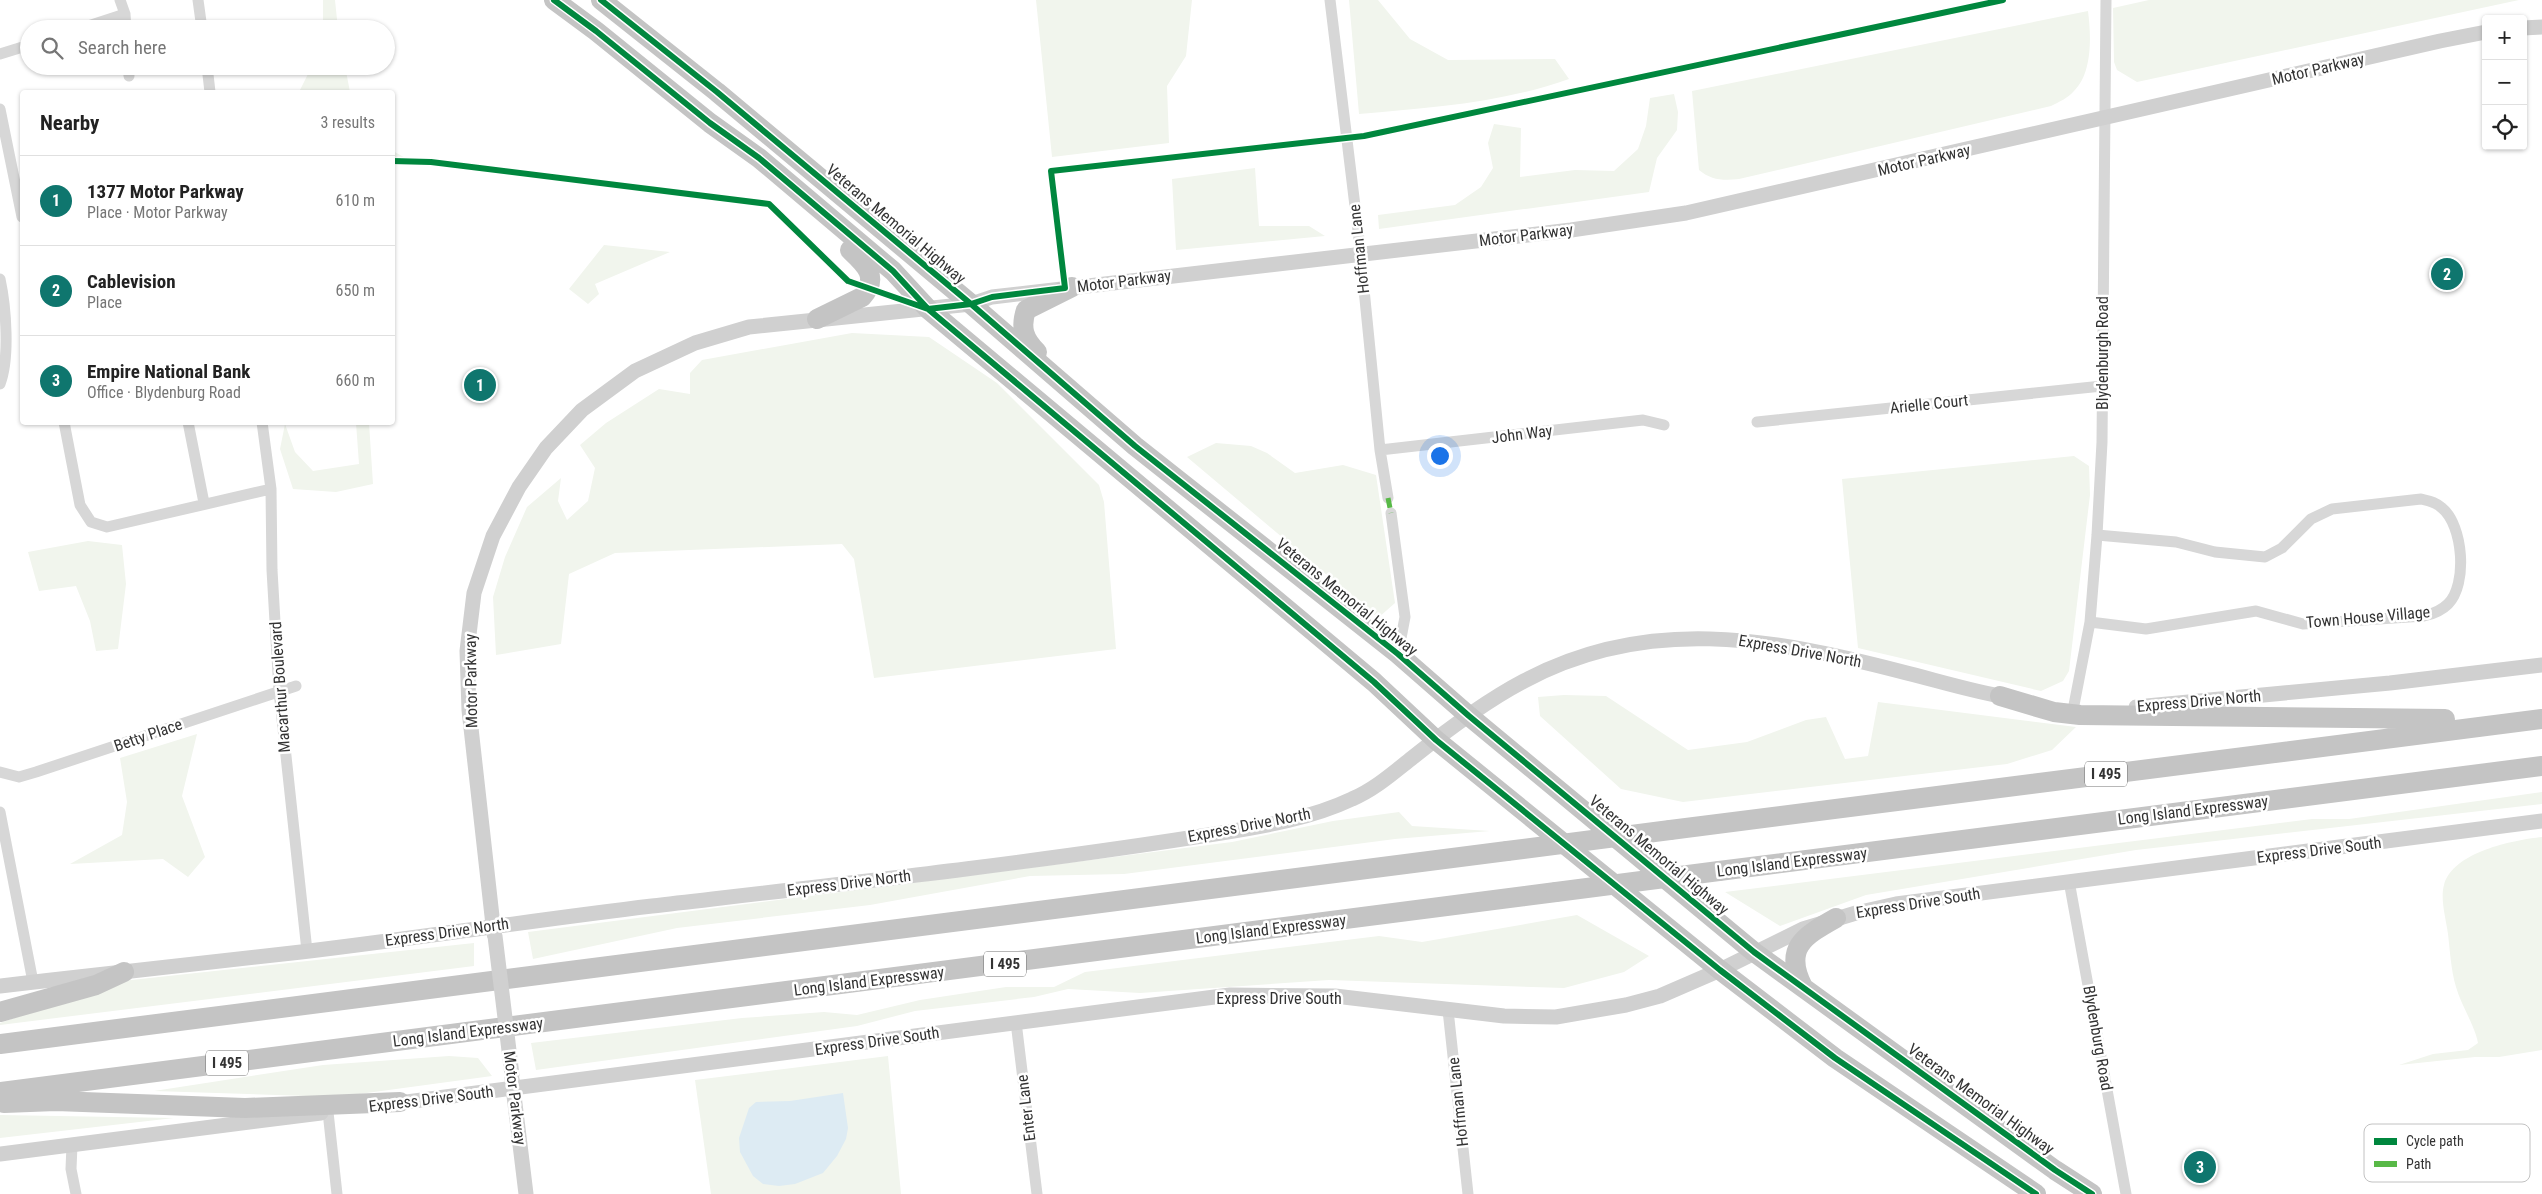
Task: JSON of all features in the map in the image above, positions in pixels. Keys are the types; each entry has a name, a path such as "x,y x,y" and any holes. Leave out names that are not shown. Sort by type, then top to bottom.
{"highway":[{"path":"554,0 596,31 710,123 759,158 893,271 928,309 1374,682 1436,740 1720,970 1836,1058 2036,1194"},
{"name":"Veterans Memorial Highway","path":"600,0 716,92 971,304 1135,446 1398,654 1469,716 1754,952 2055,1170 2092,1194"},
{"path":"793,188 828,229 868,267 870,272 869,284 862,297 817,319"},
{"path":"1072,287 1026,310 1023,320 1023,333 1035,351 1094,411"},
{"path":"2000,696 2054,712 2107,716 2247,716 2422,720 2542,712"},
{"name":"I 495","path":"0,1044 2542,719"},
{"name":"Long Island Expressway","path":"0,1092 2542,766"},
{"path":"1803,987 1796,971 1796,952 1807,936 1836,918"},
{"path":"0,1012 96,985 124,972"},
{"path":"0,1103 56,1101 245,1108 400,1102"}],"main road":[{"path":"2527,28 2542,27"},
{"name":"Motor Parkway","path":"526,1194 469,710 468,651 474,593 493,536 519,486 546,448 582,410 635,371 695,343 749,327 971,304 992,297 1571,230 1686,213 2482,33"},
{"name":"Express Drive North","path":"0,986 494,931 1076,854 1222,833 1294,819 1352,799 1384,780 1469,716 1526,680 1576,658 1631,644 1691,638 1752,640 1806,649 2000,696 2074,705 2118,707 2174,705 2390,683 2542,664"},
{"name":"Express Drive South","path":"0,1154 400,1102 512,1081 1230,995 1335,996 1504,1016 1556,1017 1626,1005 1660,996 1720,970 1803,929 1836,918 1896,904 2542,821"}],"street":[{"path":"120,0 125,20"},
{"path":"198,0 201,20"},
{"name":"Hoffman Lane","path":"1330,0 1360,254 1380,450 1388,498"},
{"name":"Blydenburgh Road","path":"2074,705 2090,622 2097,535 2102,386 2106,0"},
{"path":"107,20 125,14"},
{"path":"0,54 20,48"},
{"path":"208,75 210,90"},
{"path":"0,109 20,208"},
{"path":"0,279 5,336 3,377 0,384"},
{"name":"Arielle Court","path":"1757,422 2102,386"},
{"name":"John Way","path":"1380,450 1642,420 1664,425"},
{"path":"65,425 80,505 91,522 107,527 204,502 271,489"},
{"path":"189,425 204,502"},
{"name":"Macarthur Boulevard","path":"262,425 271,489 272,570 279,691 307,951"},
{"name":"Town House Village","path":"2090,622 2146,630 2256,611 2302,624 2424,616 2437,613 2449,604 2456,592 2460,579 2459,544 2452,520 2443,508 2434,502 2421,499 2332,509 2311,519 2282,548 2265,557 2215,552 2176,542 2097,535"},
{"path":"1391,513 1405,617 1398,654"},
{"name":"Betty Place","path":"0,772 19,777 296,686"},
{"path":"0,812 33,982"},
{"name":"Blydenburg Road","path":"2069,881 2126,1194"},
{"name":"Hoffman Lane","path":"1448,1010 1468,1194"},
{"name":"Enter Lane","path":"1016,1022 1037,1194"},
{"path":"328,1112 337,1194"},
{"path":"72,1145 71,1169 76,1194"}],"shaded area":[{"path":"323,0 335,0 337,20 323,20"},
{"path":"1036,0 1192,0 1186,56 1167,86 1169,143 1052,157"},
{"path":"1349,0 1378,0 1410,39 1448,60 1555,59 1569,79 1518,94 1492,99 1439,107 1359,114"},
{"path":"2149,0 2519,0 2137,82 2117,70 2114,62 2113,8"},
{"path":"2088,11 2090,42 2085,74 2072,93 2051,106 1739,179 1718,179 1708,176 1699,170 1692,91"},
{"path":"308,75 347,75 350,90 300,90"},
{"path":"1674,94 1678,112 1677,130 1657,158 1649,192 1379,229 1378,215 1455,205 1481,187 1493,168 1488,143 1494,124 1521,128 1520,177 1575,170 1614,171 1638,149 1646,126 1650,98"},
{"path":"395,152 416,164 395,160"},
{"path":"1255,168 1259,226 1309,226 1325,236 1176,250 1172,179"},
{"path":"604,245 670,252 595,284 599,294 588,304 569,289"},
{"path":"852,333 929,337 997,383 1099,485 1104,502 1116,649 874,678 854,559 842,544 615,553 569,574 561,644 496,655 493,597 505,557 527,507 561,478 558,501 567,520 588,501 595,468 580,445 606,423 659,389 690,394 690,373 702,360"},
{"path":"285,425 295,452 313,471 359,464 356,425 369,425 373,484 336,492 293,489 280,449"},
{"path":"1216,443 1251,446 1267,453 1295,473 1343,465 1376,475 1395,603 1378,618 1187,457"},
{"path":"2074,456 2089,466 2090,495 2069,671 2063,681 2041,691 1858,648 1842,479"},
{"path":"88,541 122,545 126,584 118,649 96,651 90,621 76,586 39,591 28,552"},
{"path":"1564,695 1606,696 1688,750 1747,742 1806,720 1826,717 1845,759 1868,756 1878,702 2076,727 2052,750 2007,764 1683,802 1621,789 1540,716 1538,697"},
{"path":"197,734 182,796 205,857 188,877 163,859 70,864 122,835 127,802 120,758"},
{"path":"2542,792 2542,804 2136,850 1866,895 1780,926 1725,892 2312,819 2349,819"},
{"path":"1399,812 1412,826 1490,831 1395,839 1124,874 1030,876 870,905 677,928 533,959 528,932 1232,842 1333,821"},
{"path":"2542,837 2542,1050 2499,1057 2475,1057 2399,1065 2433,1054 2468,1050 2478,1043 2454,981 2443,896 2444,885 2450,874 2459,864 2471,856 2501,845"},
{"path":"1577,915 1649,956 1624,972 1564,988 1329,980 1140,993 1068,989 1034,997 915,1011 857,1026 536,1070 531,1043 742,1018 824,1012 857,1015 920,1000 1006,987 1054,987 1085,972 1379,936 1422,942"},
{"path":"474,943 474,966 0,1025 0,1023 122,981"},
{"path":"449,1056 478,1058 492,1076 337,1097 154,1091 323,1065"},
{"path":"888,1056 901,1194 711,1194 695,1080"},
{"path":"843,1093 848,1128 846,1139 837,1156 823,1173 795,1184 779,1186 763,1184 753,1176 740,1152 739,1138 749,1108 756,1102 790,1101"},
{"path":"0,1115 174,1118 0,1138"}],"marked path":[{"path":"1388,498 1391,513"}],"cycle path":[{"path":"554,0 596,31 710,123 759,158 893,271 928,309 1374,682 1436,740 1720,970 1835,1058 2036,1194"},
{"path":"601,0 717,92 971,304 1135,446 1398,654 1469,716 1754,952 2055,1170 2092,1194"},
{"path":"395,161 431,162 769,204 848,281 928,309 971,304 992,297 1065,288 1051,171 1364,136 2003,0"}],"place":[{"name":"Cablevision","path":"2447,274"},
{"name":"1377 Motor Parkway","path":"480,385"},
{"name":"Empire National Bank","path":"2200,1167"}]}
